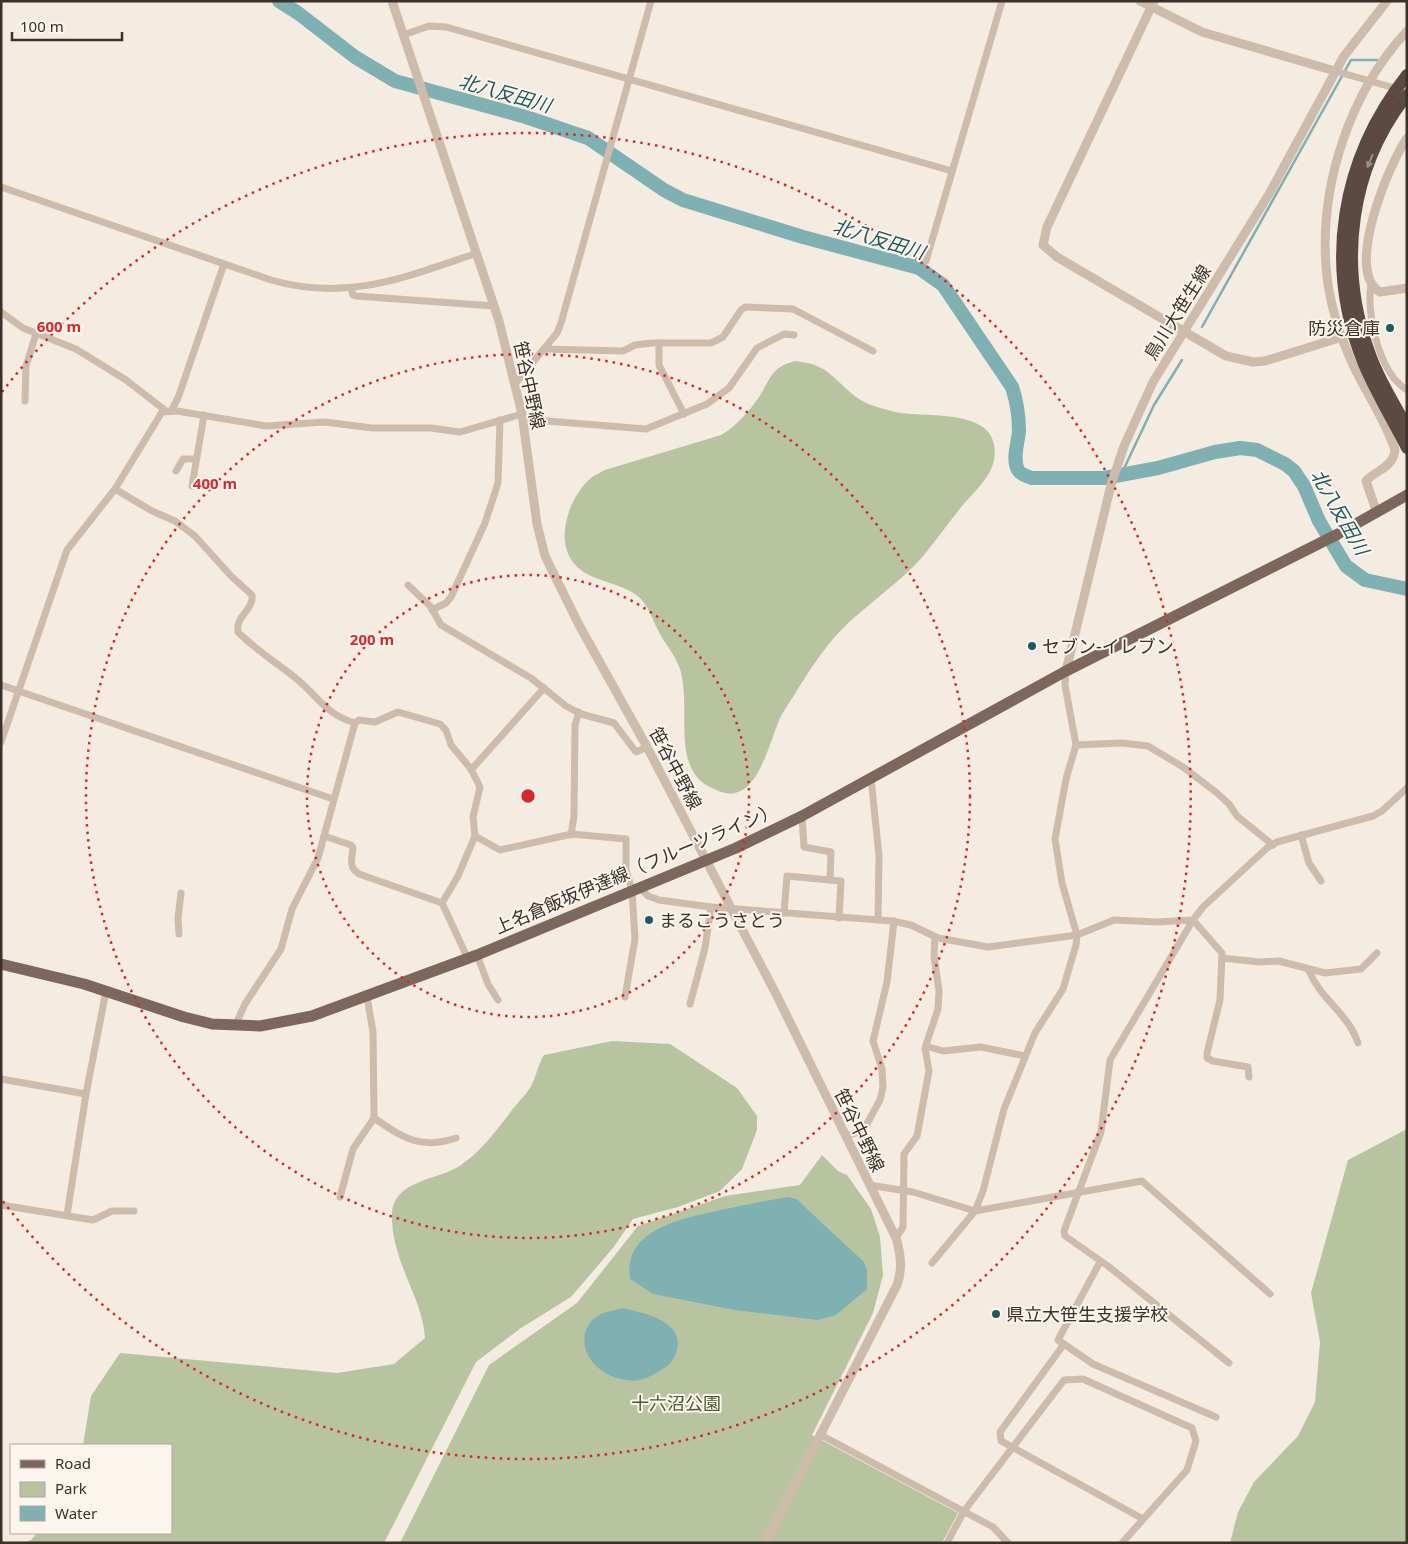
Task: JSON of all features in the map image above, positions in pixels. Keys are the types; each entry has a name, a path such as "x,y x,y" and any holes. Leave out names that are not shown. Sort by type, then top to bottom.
{"highway":[{"path":"1407,75 1378,120 1362,153 1349,193 1342,229 1341,267 1351,328 1364,364 1407,448"},
{"path":"1378,120 1407,82"},
{"path":"1405,99 1388,122 1364,177 1352,229 1350,263 1358,316 1368,350 1407,427"}],"main road":[{"name":"上名倉飯坂伊達線（フルーツライン）","path":"1,964 48,974 197,1021 235,1026 260,1026 293,1021 367,997 472,957 706,861 802,816 1066,671 1323,542 1407,495"}],"street":[{"name":"笹谷中野線","path":"392,1 494,306 523,418 537,524 545,556 579,625 647,747 731,909 846,1136 896,1238 901,1255 902,1273 897,1285 765,1543"},
{"path":"514,384 557,333 561,323 651,1"},
{"path":"926,261 1002,1"},
{"path":"1140,1 1152,4 1202,32 1391,87"},
{"name":"鳥川大笹生線","path":"1066,671 1111,484 1153,382 1269,194 1335,71 1361,33 1387,1"},
{"path":"1152,4 1042,240 1043,245 1050,253 1226,356 1252,362 1274,358 1342,337"},
{"path":"403,35 429,26 439,25 952,171"},
{"path":"1377,513 1367,489 1366,481 1388,465 1393,459 1395,450 1356,372 1342,337 1326,268 1328,212 1334,174 1344,139 1370,81 1407,31"},
{"path":"1407,138 1391,165 1375,208 1368,251 1368,271 1371,284 1369,298 1375,335 1392,377 1407,390"},
{"path":"1,187 281,283 319,289 373,286 477,253"},
{"path":"168,411 178,398 224,264"},
{"path":"1371,284 1380,292 1407,288"},
{"path":"351,288 353,295 356,296 494,306"},
{"path":"544,349 622,351 635,345 659,343 703,344 718,341 745,307 780,307 800,312 813,321 824,323 872,351"},
{"path":"1,312 23,328 76,349 126,380 168,411"},
{"path":"25,401 26,366 36,334"},
{"path":"1,742 67,550 114,489 162,412 204,415 266,426 325,422 372,428 431,428 460,432 500,420 523,418 646,429 707,404 729,388 757,348 784,334 794,335"},
{"path":"659,343 659,365 684,414"},
{"path":"192,486 204,415"},
{"path":"432,610 446,603 451,597 484,524 498,483 500,420"},
{"path":"176,471 183,459 196,459"},
{"path":"114,489 152,511 175,521 203,543 231,576 252,595 252,603 238,623 238,632 295,678 328,711 355,723"},
{"path":"408,585 432,610 441,625 472,645 497,657 544,688 566,706 614,723 636,752 647,747"},
{"path":"932,1263 975,1212 983,1191 1004,1109 1035,1032 1064,989 1077,935 1062,883 1055,839 1066,779 1076,745 1065,685 1066,671"},
{"path":"1,685 333,799"},
{"path":"471,770 544,688"},
{"path":"235,1026 250,997 281,948 292,909 314,867 355,723 358,720 375,722 398,712 440,724 446,730 451,745 471,770 480,790 476,797 473,817 475,836 458,876 442,903"},
{"path":"571,835 574,816 575,725 579,712"},
{"path":"1076,745 1131,743 1148,746 1183,767 1217,793 1229,804 1237,816 1273,845"},
{"path":"871,778 879,856 878,920"},
{"path":"1229,1363 1065,1236 1067,1221 1076,1194 1101,1132 1110,1060 1193,920 1204,907 1273,845 1373,816 1382,811 1407,788"},
{"path":"802,816 804,848 818,848 831,852 830,880"},
{"path":"475,836 500,850 571,835 626,840 626,870 636,889 635,939 625,997"},
{"path":"324,836 350,843 353,848 351,865 353,870 359,874 442,903 498,1000"},
{"path":"1301,836 1309,863 1322,881"},
{"path":"784,913 787,876 841,882 839,918"},
{"path":"636,889 659,900 711,907 894,921 911,924 935,937 988,947 1077,935 1114,920 1157,922 1193,920 1222,950 1220,1000 1207,1053 1208,1058 1213,1061 1248,1067 1249,1077"},
{"path":"179,934 178,918 181,893"},
{"path":"690,1004 705,948 711,907"},
{"path":"846,1136 862,1131 880,1100 883,1087 882,1069 873,1041 887,982 894,921"},
{"path":"896,1238 903,1227 905,1191 904,1154 917,1136 929,1071 926,1046 934,1024 939,991 934,956 935,937"},
{"path":"1222,958 1260,962 1279,961 1325,974 1361,969 1377,953"},
{"path":"1309,970 1315,986 1330,1004 1344,1016 1354,1032 1358,1044"},
{"path":"67,1215 86,1094 106,992"},
{"path":"340,1197 354,1149 374,1118 373,1032 367,997"},
{"path":"926,1046 943,1051 982,1047 1025,1056"},
{"path":"1,1079 86,1094"},
{"path":"374,1118 411,1141 430,1142 456,1138"},
{"path":"869,1185 905,1191 975,1212 1142,1181 1270,1294"},
{"path":"1,1205 93,1220 112,1211 134,1211"},
{"path":"1100,1262 1058,1340 1093,1364 1216,1417"},
{"path":"1064,1344 1000,1432 1002,1441 1143,1519"},
{"path":"947,1543 964,1511 1064,1380 1083,1379 1192,1428 1196,1441 1187,1470 1122,1543"},
{"path":"821,1435 993,1527 1008,1543"}],"green space":[{"path":"795,361 817,366 831,374 859,399 876,407 906,414 952,417 979,425 989,433 994,444 994,462 986,478 922,558 841,630 827,646 781,716 764,760 752,782 744,789 732,794 714,789 699,780 690,766 684,731 682,675 676,660 646,606 633,593 587,574 572,561 567,550 566,524 569,510 575,498 591,478 605,470 721,435 747,413 776,370"},
{"path":"612,1041 670,1044 737,1088 757,1116 757,1130 742,1169 720,1191 678,1207 633,1219 613,1248 571,1297 521,1328 476,1362 384,1543 24,1543 31,1540 36,1534 172,1534 172,1444 83,1444 91,1396 120,1353 337,1373 394,1364 425,1338 419,1308 396,1248 392,1215 394,1203 400,1194 408,1188 418,1182 461,1165 482,1147 529,1089 544,1055"},
{"path":"1407,1129 1407,1543 1230,1543 1238,1512 1254,1482 1298,1436 1315,1402 1320,1342 1311,1293 1348,1160"},
{"name":"十六沼公園","path":"822,1155 838,1171 847,1175 871,1209 880,1237 883,1275 873,1313 812,1435 958,1513 942,1543 400,1543 489,1365 577,1303 638,1226 725,1196 800,1185"}],"water":[{"path":"788,1197 797,1199 864,1262 867,1270 867,1289 836,1315 818,1320 735,1310 653,1294 630,1279 630,1262 635,1249 645,1238 657,1230 686,1218"},
{"path":"623,1308 651,1316 669,1325 675,1332 678,1340 676,1354 669,1364 654,1374 640,1380 618,1379 608,1374 591,1360 586,1351 584,1341 586,1330 592,1320 601,1314"}],"waterway":[{"name":"北八反田川","path":"279,1 298,13 355,57 395,81 526,117 588,138 664,190 683,200 803,237 919,268 943,285 1012,387 1019,425 1015,461 1018,470 1022,474 1032,478 1104,478 1158,468 1215,452 1240,448 1257,450 1285,464 1294,471 1304,486 1319,521 1346,566 1365,580 1407,589"},
{"path":"1202,327 1351,60 1377,60"},
{"path":"1121,475 1154,405 1182,360"}],"place":[{"name":"防災倉庫","path":"1390,328"},
{"name":"セブン-イレブン","path":"1032,646"},
{"name":"まるこうさとう","path":"649,920"},
{"name":"県立大笹生支援学校","path":"996,1314"}]}
